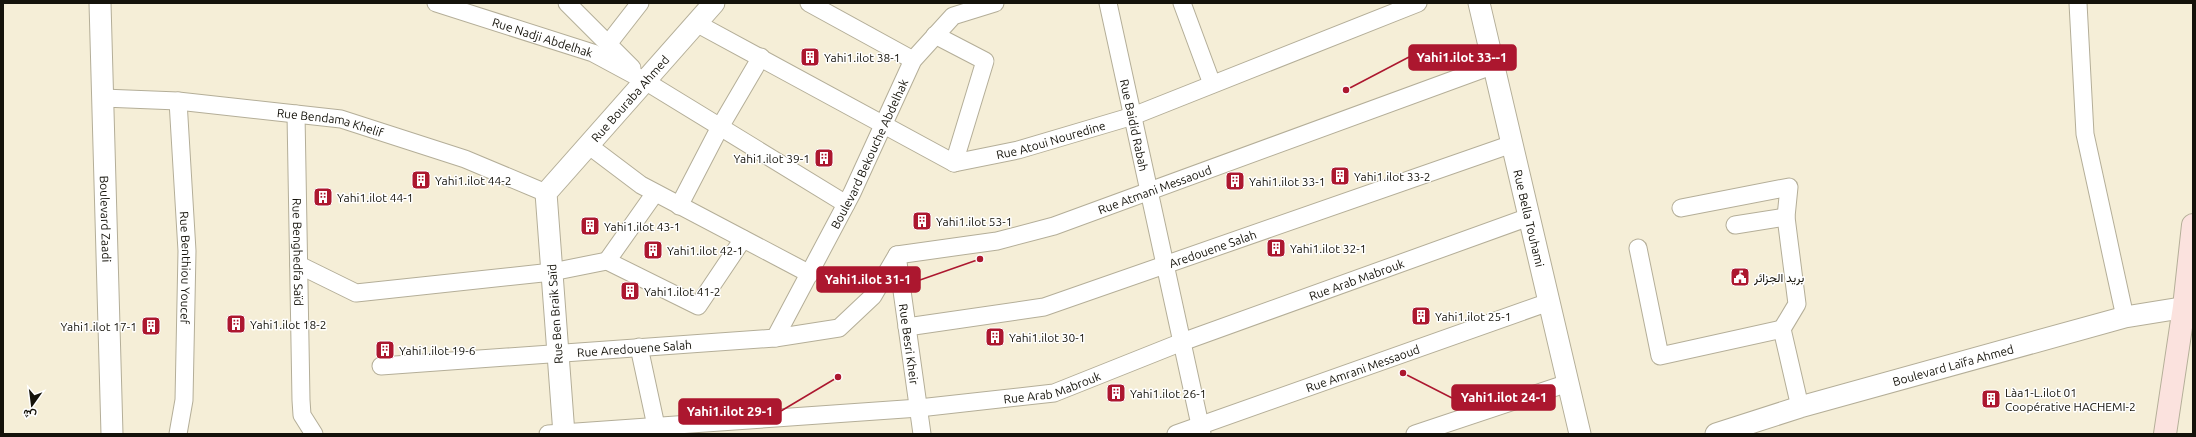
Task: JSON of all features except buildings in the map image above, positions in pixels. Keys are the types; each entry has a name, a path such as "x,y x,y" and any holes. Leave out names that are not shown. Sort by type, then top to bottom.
{"main road":[{"path":"2165,434 2189,307 2193,225"}],"street":[{"name":"Boulevard Zaadi","path":"100,3 112,434"},
{"name":"Rue Nadji Abdelhak","path":"436,3 593,53 645,81"},
{"path":"567,3 645,81 846,204"},
{"path":"608,44 640,3"},
{"name":"Rue Bouraba Ahmed","path":"546,193 714,3"},
{"path":"809,3 913,60"},
{"name":"Boulevard Bekouche Abdelhak","path":"775,338 846,204 913,60 962,7 995,3"},
{"name":"Rue Baidid Rabah","path":"1108,3 1201,430"},
{"path":"1182,3 1212,84"},
{"name":"Rue Atoui Nouredine","path":"954,163 1018,150 1133,116 1418,3"},
{"name":"Rue Bella Touhami","path":"1479,3 1580,434"},
{"path":"2078,3 2085,134 2125,317"},
{"path":"696,22 954,163 985,61 935,35"},
{"path":"679,206 720,127 761,57"},
{"name":"Rue Atmani Messaoud","path":"897,254 997,241 1054,226 1494,65"},
{"name":"Rue Bendama Khelif","path":"103,98 178,101 296,114 348,122 465,159 546,193"},
{"name":"Rue Benthiou Youcef","path":"178,101 187,251 184,400 178,434"},
{"name":"Rue Benghedfa Saïd","path":"296,114 301,400 302,415 314,434"},
{"name":"Aredouene Salah","path":"908,327 1044,307 1512,144"},
{"path":"588,145 654,193 810,274"},
{"path":"1681,208 1789,187 1786,217 1797,304 1782,329 1800,407"},
{"name":"Rue Ben Braik Saïd","path":"546,193 558,352 558,434"},
{"path":"607,260 654,193"},
{"name":"Rue Arab Mabrouk","path":"558,434 919,408 1054,393 1182,342 1529,217"},
{"path":"1735,225 1786,217"},
{"path":"299,265 356,293 552,272 607,260 698,306 743,239"},
{"path":"1638,248 1660,356 1782,329"},
{"name":"Rue Besri Kheir","path":"897,254 922,434"},
{"name":"Rue Aredouene Salah","path":"381,366 558,352 775,338 839,328 873,296 897,254"},
{"name":"Rue Amrani Messaoud","path":"1176,434 1201,430 1549,302"},
{"name":"Boulevard Laïfa Ahmed","path":"1716,434 1800,407 2125,317 2189,307"},
{"path":"639,347 656,426"},
{"path":"1415,434 1568,383"}],"place":[{"name":"Yahi1.ilot 38-1","path":"810,57"},
{"name":"Yahi1.ilot 33--1","path":"1346,90"},
{"name":"Yahi1.ilot 39-1","path":"824,158"},
{"name":"Yahi1.ilot 33-2","path":"1340,176"},
{"name":"Yahi1.ilot 44-2","path":"421,180"},
{"name":"Yahi1.ilot 33-1","path":"1235,181"},
{"name":"Yahi1.ilot 44-1","path":"323,197"},
{"name":"Yahi1.ilot 53-1","path":"922,221"},
{"name":"Yahi1.ilot 43-1","path":"590,226"},
{"name":"Yahi1.ilot 32-1","path":"1276,248"},
{"name":"Yahi1.ilot 42-1","path":"653,250"},
{"name":"Yahi1.ilot 31-1","path":"980,259"},
{"name":"بريد الجزائر","path":"1740,277"},
{"name":"Yahi1.ilot 41-2","path":"630,291"},
{"name":"Yahi1.ilot 25-1","path":"1421,316"},
{"name":"Yahi1.ilot 18-2","path":"236,324"},
{"name":"Yahi1.ilot 17-1","path":"151,326"},
{"name":"Yahi1.ilot 30-1","path":"995,337"},
{"name":"Yahi1.ilot 19-6","path":"385,350"},
{"name":"Yahi1.ilot 24-1","path":"1403,373"},
{"name":"Yahi1.ilot 29-1","path":"838,377"},
{"name":"Yahi1.ilot 26-1","path":"1116,393"},
{"name":"Làa1-L.ilot 01 Coopérative HACHEMI-2","path":"1991,399"}]}
